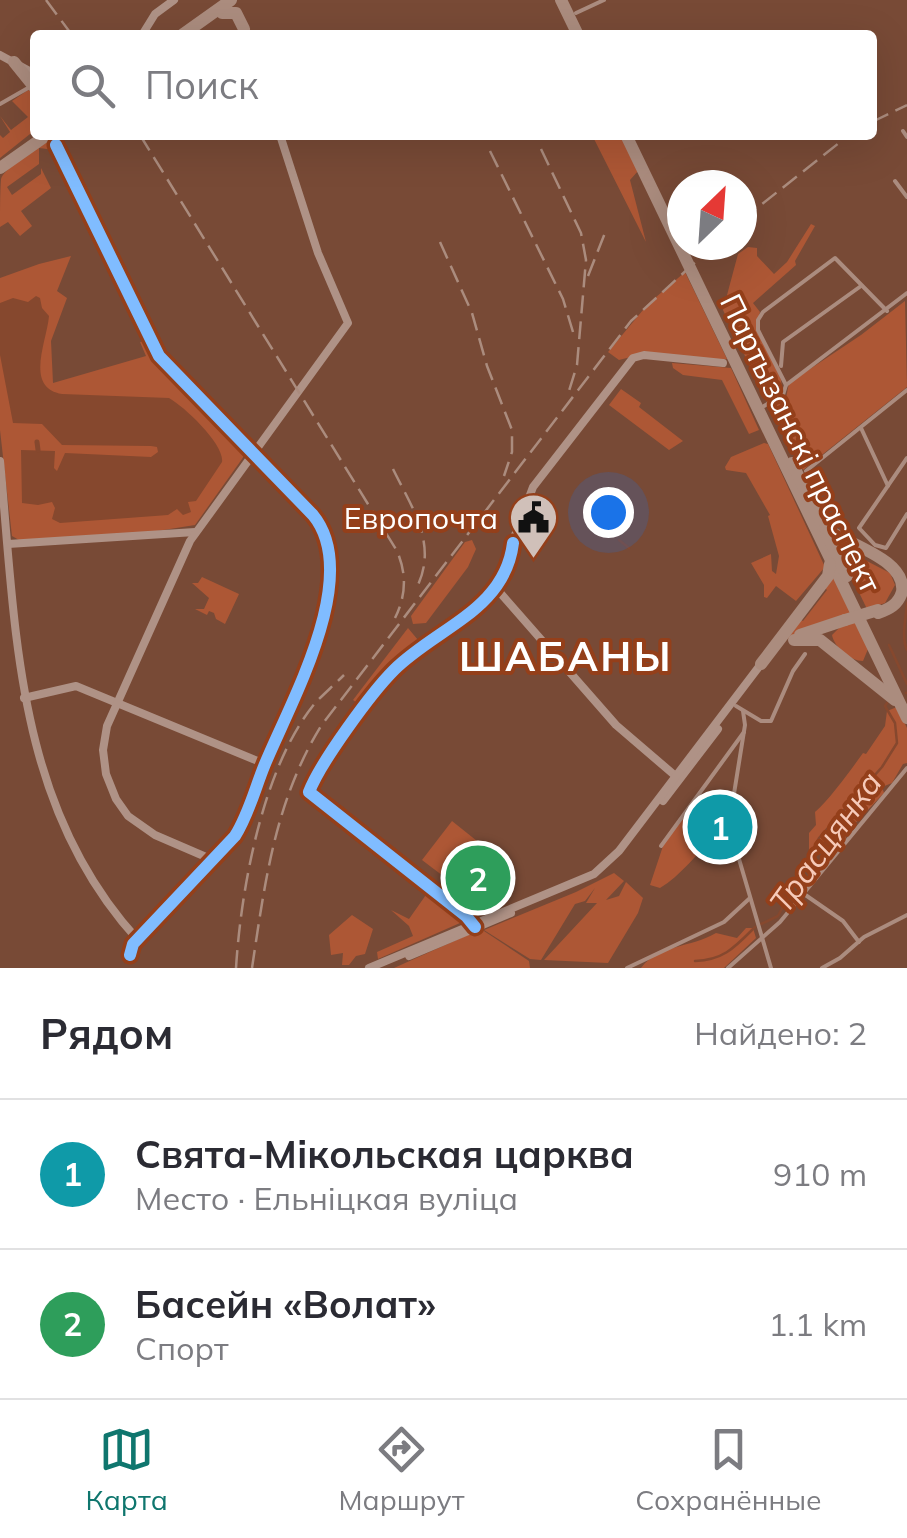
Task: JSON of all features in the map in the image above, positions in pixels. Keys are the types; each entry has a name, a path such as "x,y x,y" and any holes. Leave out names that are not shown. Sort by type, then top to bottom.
{"highway":[{"path":"189,30 232,0"},
{"path":"197,30 242,0"},
{"path":"242,0 245,30"},
{"path":"561,0 576,30"},
{"path":"573,7 584,30"},
{"path":"222,13 235,12 244,30"},
{"path":"14,62 30,78"},
{"path":"4,162 43,140"},
{"name":"Партызанскі праспект","path":"628,140 726,357 738,369 801,473 905,710"},
{"path":"637,140 667,203"},
{"name":"Партызанскі праспект","path":"694,260 829,560 905,710"},
{"path":"764,665 794,640 892,607 900,597 900,571 822,526"},
{"path":"849,581 849,564 858,554 874,558 896,572 900,584 897,596 878,611"},
{"path":"764,665 828,576 829,560"},
{"path":"764,665 794,638 842,623"},
{"path":"842,623 830,635 832,644 856,663 868,657 868,638"},
{"path":"794,640 811,638 824,642 905,710"}],"street":[{"path":"145,30 155,14 174,0"},
{"path":"573,7 601,1"},
{"path":"0,55 14,62"},
{"path":"0,104 30,85"},
{"path":"904,131 907,137"},
{"path":"48,140 155,350 319,522 329,552 320,640 238,831 138,940 130,955"},
{"path":"213,860 143,828 116,799 106,774 103,750 116,703 191,536 348,322 318,253 282,140"},
{"path":"895,181 907,197"},
{"path":"762,408 783,395 786,384 758,330 761,314 834,258 886,311"},
{"path":"781,370 783,342 862,286"},
{"path":"786,384 906,296"},
{"path":"473,925 309,790 325,761 392,671 483,603 496,588 533,487 633,358 726,357"},
{"path":"801,473 907,390"},
{"path":"899,396 907,402"},
{"path":"861,428 888,486"},
{"path":"907,458 859,524 864,536 882,548 890,545 907,514"},
{"path":"0,460 24,698 36,754 61,818 90,872 138,940"},
{"path":"8,546 191,536"},
{"path":"496,588 616,725 677,778"},
{"path":"741,709 767,722 775,715 793,670 805,654"},
{"path":"368,968 599,876 619,858 677,778 741,709 764,665"},
{"path":"24,698 72,686 265,764"},
{"path":"741,709 744,732 729,825 771,968"},
{"path":"660,846 744,732"},
{"path":"728,968 780,922 907,768"},
{"path":"804,894 844,920 858,942"},
{"path":"627,968 724,922 750,898"},
{"path":"822,968 858,942 907,915"},
{"path":"382,968 473,925"}],"shaded area":[{"path":"30,91 30,134 0,158 0,135 3,138 10,132 0,116 11,130 28,117 12,101"},
{"path":"51,140 55,150 39,148 39,164 7,187 12,195 41,174 41,168 51,188 21,211 32,226 20,236 8,222 0,227 1,179 16,163"},
{"path":"595,140 624,140 638,171 630,180 646,242"},
{"path":"811,224 815,226 796,265 753,303 760,312 761,334 782,386 779,396 767,402 723,310 736,260 757,260 757,256 774,274 787,262"},
{"path":"71,256 57,291 67,298 51,341 53,383 146,356 140,342 146,341 242,446 245,454 195,525 151,532 19,540 12,536 0,430 0,278"},
{"path":"685,272 727,359 646,355 619,360 608,352 648,304"},
{"path":"36,296 49,316 40,362 44,383 50,390 62,394 169,398 211,437 222,462 196,501 188,502 191,512 183,515 177,509 168,515 60,523 52,519 52,502 22,503 21,450 55,451 57,471 65,453 151,457 158,452 157,447 151,446 62,445 42,424 13,423 0,355 0,303 13,298 28,302"},
{"path":"905,301 907,387 803,470 773,406 786,398 789,383"},
{"path":"672,363 731,368 759,430 749,434 722,380 683,375"},
{"path":"621,389 683,441 669,450 609,405"},
{"path":"768,444 825,567 796,601 776,586 764,597 764,585 751,563 771,554 772,571 776,574 779,556 770,515 746,473 725,467 731,457"},
{"path":"472,540 476,549 468,567 426,623 413,624 411,616 465,542"},
{"path":"861,558 890,573 895,585 885,603 867,609 851,576 853,561"},
{"path":"832,575 868,649 863,661 848,656 836,644 832,635 839,628 786,639 827,590 823,586"},
{"path":"202,577 239,594 225,624 214,613 209,611 207,615 195,609 204,609 209,598 192,583 198,583"},
{"path":"408,628 418,646 362,707 353,700"},
{"path":"897,707 907,728 907,763 892,783 882,787 884,793 845,834 846,840 839,849 828,838 809,852 815,812 866,754 885,726 887,711"},
{"path":"693,805 714,826 715,838 668,883 660,888 650,885 665,840"},
{"path":"452,821 477,841 447,879 422,860"},
{"path":"614,873 624,881 606,900 619,896 626,882 643,898 608,963 544,960 597,903 586,903 595,888 585,901 575,904 541,960 530,959 484,930 576,892"},
{"path":"428,892 460,917 460,923 378,959 377,952 413,936 409,926 391,910 409,919"},
{"path":"352,915 373,929 365,954 356,956 349,965 342,965 343,953 331,955 329,935"},
{"path":"746,928 753,928 756,938 724,968 641,968 666,950 716,933 737,938"},
{"path":"481,929 529,961 530,968 394,968"}],"waterway":[{"path":"37,442 38,450"},
{"path":"619,540 629,548"},
{"path":"907,603 907,650"},
{"name":"Трасцянка","path":"889,645 907,684"},
{"name":"Трасцянка","path":"761,924 778,916 819,838 882,767 897,743 887,703"},
{"name":"Трасцянка","path":"695,961 721,955 755,927"}],"railway":[{"path":"46,0 68,30"},
{"path":"877,120 907,105"},
{"path":"143,140 397,551 404,585 395,618"},
{"path":"757,208 843,140"},
{"path":"541,149 581,233 586,260 577,365 569,391"},
{"path":"490,151 563,299 573,332"},
{"path":"588,276 605,233"},
{"path":"440,242 472,313 512,430 512,452 504,476"},
{"path":"252,968 267,873 282,813 305,754 321,726 631,321 698,260"},
{"path":"393,469 424,541 423,571 417,587"},
{"path":"236,968 243,902 269,793 298,728 316,702 344,675"}],"cycle path":[{"path":"56,145 159,356 313,515 326,541 330,571 317,640 240,828 133,944 130,955"},
{"path":"475,927 309,792 335,747 384,681 411,655 483,602 497,585 513,543"}],"place":[{"name":"Европочта","path":"533,560"},
{"name":"Свята-Мікольская царква","path":"720,827"},
{"name":"Басейн «Волат»","path":"478,878"}],"district":[{"name":"ШАБАНЫ","path":"566,656"}]}
